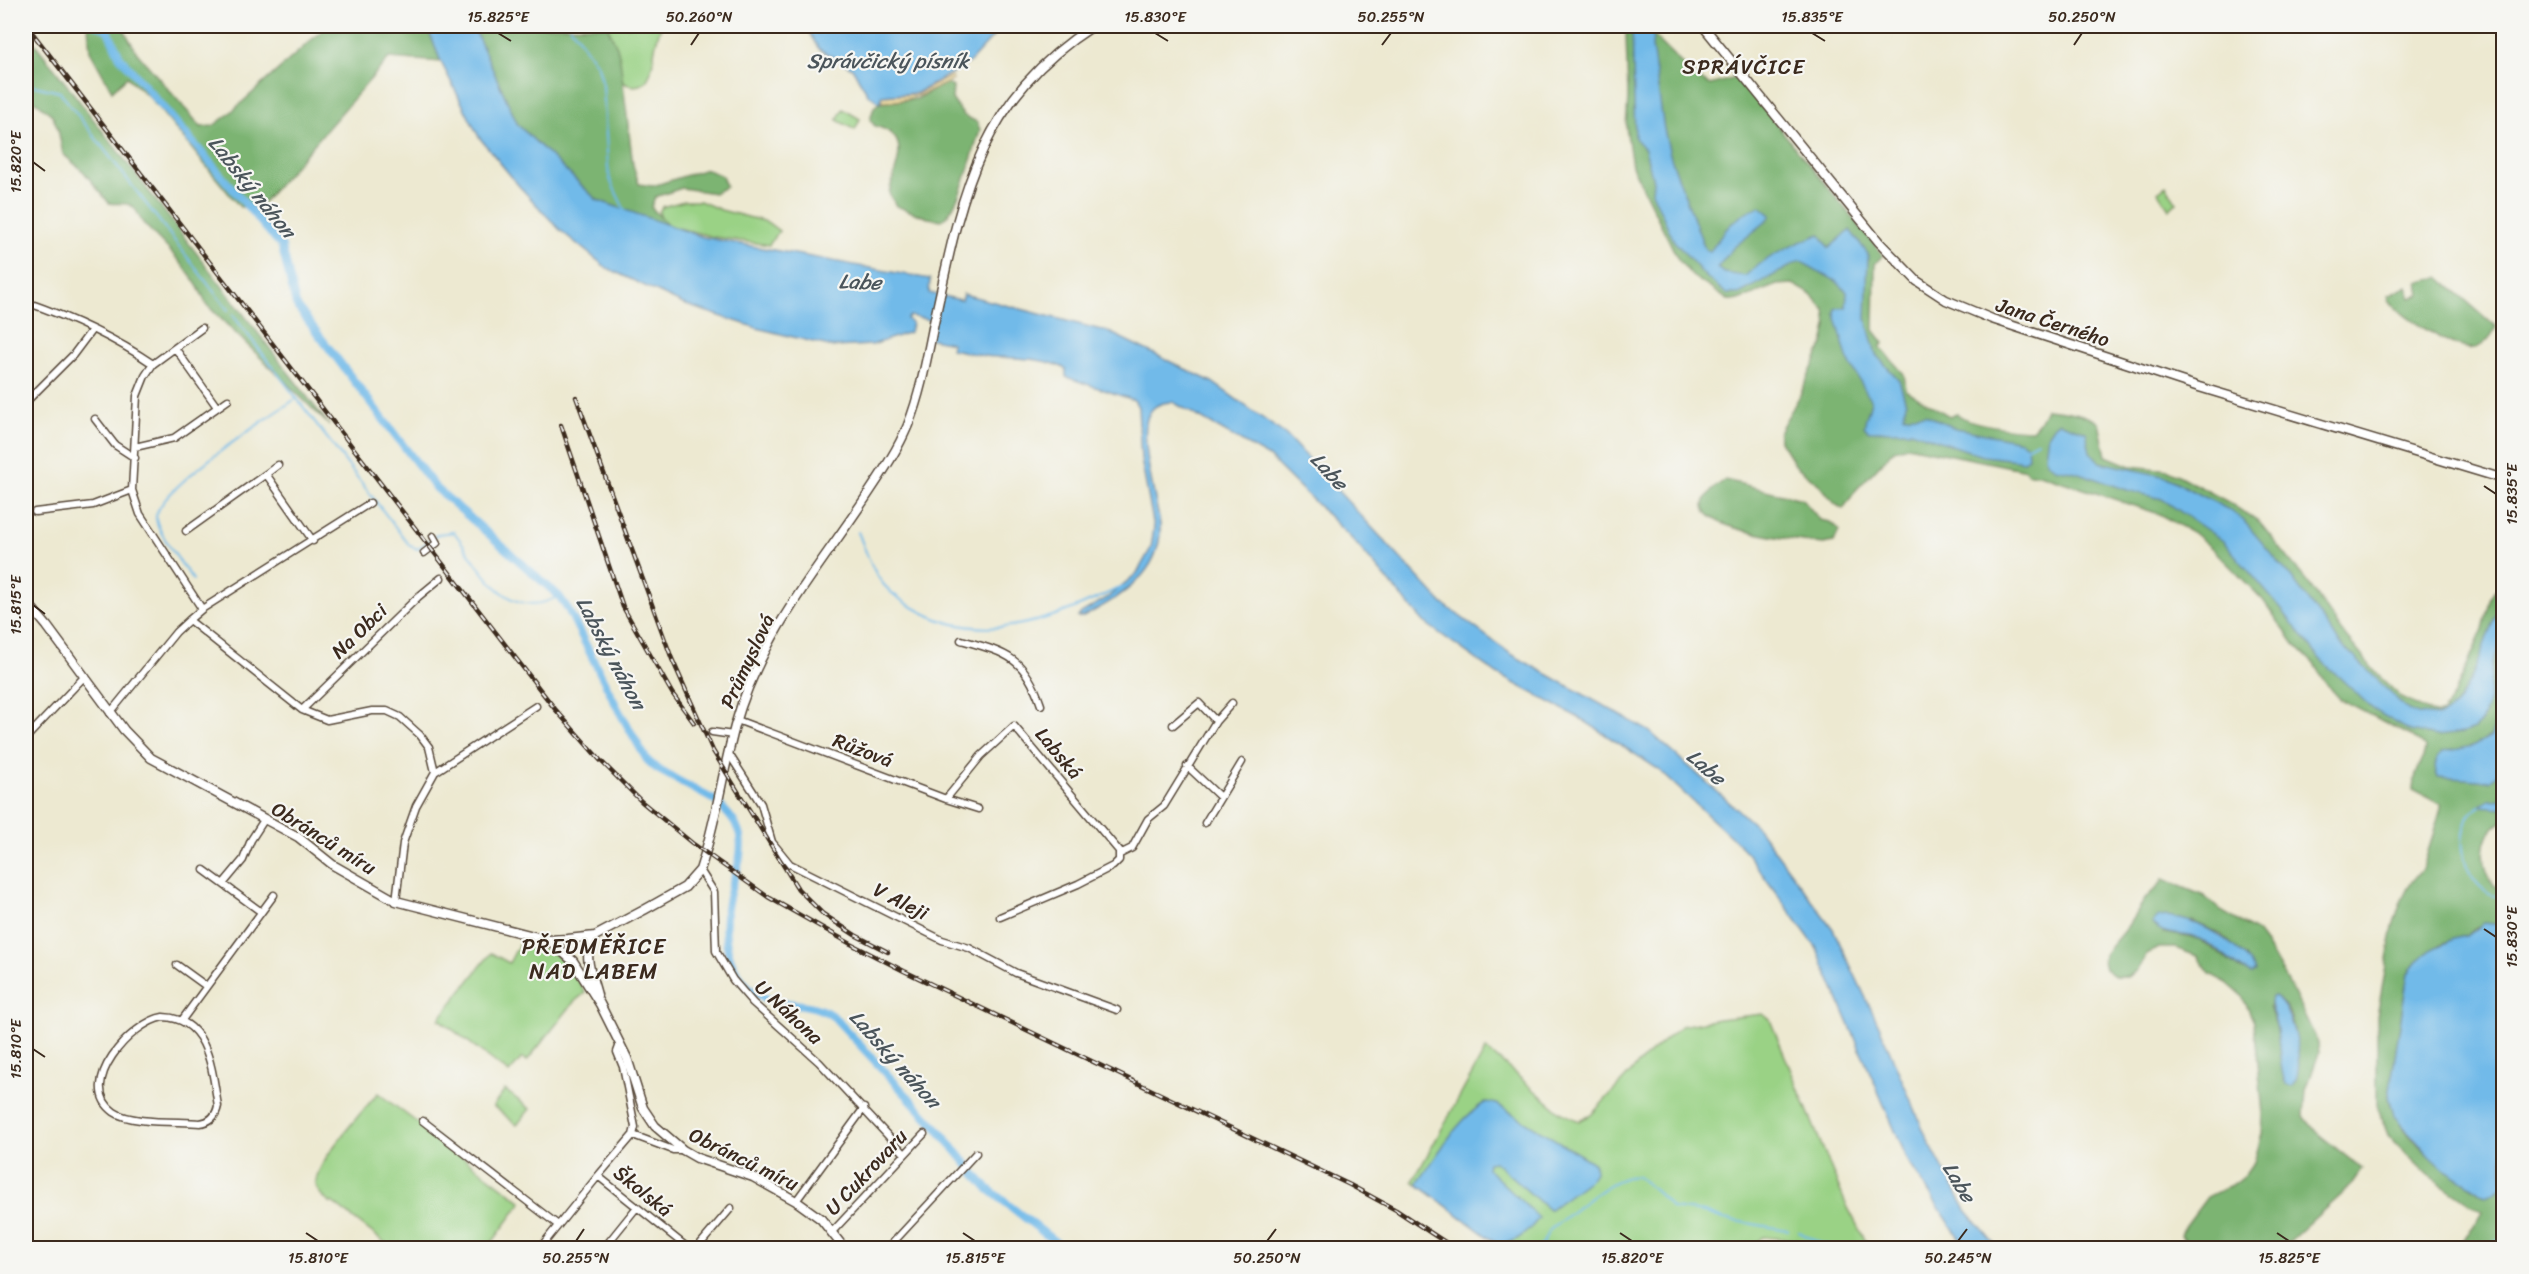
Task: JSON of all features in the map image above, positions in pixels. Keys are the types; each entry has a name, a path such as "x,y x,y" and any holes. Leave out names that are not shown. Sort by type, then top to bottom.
{"street":[{"name":"Průmyslová","path":"700,870 737,720 772,638 898,448 919,391 966,187 984,142 1009,104 1036,72 1071,40 1093,26"},
{"name":"Jana Černého","path":"1703,26 1879,242 1917,281 1946,300 1992,319 2177,380 2504,479"},
{"path":"26,302 50,310 134,351 153,364"},
{"path":"202,328 153,364 145,376 137,396 132,490 140,514 202,609"},
{"path":"26,402 73,355 91,331"},
{"path":"175,348 217,407"},
{"path":"135,447 174,438 228,400"},
{"path":"95,419 115,445 135,458"},
{"path":"186,531 278,465"},
{"path":"266,474 313,541"},
{"path":"35,512 93,505 132,490"},
{"path":"110,712 176,632 202,609 370,503"},
{"path":"424,553 437,543 435,538"},
{"name":"Na Obci","path":"302,710 418,597 441,578"},
{"name":"Obránců míru","path":"26,601 135,744 150,758 298,837 333,865 396,901 549,940 595,936"},
{"path":"189,620 302,710 327,720 372,711 387,711 400,717 420,735 429,747 435,772"},
{"name":"Labská","path":"961,640 1000,651 1023,667 1029,675 1041,705"},
{"path":"26,738 85,676"},
{"path":"1173,725 1199,703 1216,721"},
{"path":"1000,917 1078,884 1118,863 1119,853 1134,846 1149,819 1164,806 1216,721 1232,703"},
{"path":"396,901 404,843 417,806 435,772 536,706"},
{"name":"Růžová","path":"737,720 978,809"},
{"name":"Labská","path":"946,799 981,756 1014,726 1119,853"},
{"path":"712,732 733,735"},
{"name":"V Aleji","path":"729,754 761,804 772,842 790,864 942,940 969,948 1016,973 1117,1010"},
{"path":"1205,823 1242,762"},
{"path":"1187,766 1220,797"},
{"path":"223,884 243,860 251,840 264,820"},
{"path":"204,870 261,911"},
{"path":"600,1004 587,955 590,942 595,936 685,887 700,870"},
{"name":"U Náhona","path":"700,870 708,879 714,892 716,951 733,980 753,1003 819,1062 905,1154"},
{"path":"182,1020 274,895"},
{"name":"Obránců míru","path":"549,940 573,961 600,1004 620,1044 649,1118 683,1150 709,1163 764,1182 796,1201 821,1219 844,1248"},
{"path":"177,965 206,986"},
{"path":"163,1017 182,1020 192,1027 204,1042 218,1106 214,1117 203,1123 129,1118 110,1109 104,1101 100,1087 105,1067 135,1030 145,1023 163,1017"},
{"path":"598,1176 633,1136 634,1124 623,1067 617,1052 620,1044"},
{"path":"796,1201 864,1108"},
{"path":"423,1121 558,1225"},
{"name":"U Cukrovaru","path":"832,1232 924,1134"},
{"path":"633,1136 673,1150 683,1150"},
{"path":"888,1248 976,1153"},
{"name":"Školská","path":"544,1247 558,1225 598,1176 688,1248"},
{"path":"608,1243 637,1207"},
{"path":"698,1248 731,1208"}],"green space":[{"path":"88,26 122,26 137,53 201,127 213,126 229,114 327,26 427,26 441,62 389,58 260,206 240,207 150,98 127,77 112,91 90,51"},
{"path":"473,26 607,26 620,59 633,165 639,184 653,186 706,169 722,176 726,187 714,193 682,188 655,197 651,207 670,227 597,200 518,125"},
{"path":"607,26 661,26 652,68 643,84 629,85 622,81 615,44"},
{"path":"1628,26 1653,26 1652,34 1692,74 1710,85 1738,77 1883,255 1875,264 1874,330 1884,343 1880,347 1904,374 1906,390 1949,416 1957,413 1969,420 2004,428 2032,430 2046,409 2080,414 2099,423 2106,456 2130,466 2169,470 2228,502 2260,523 2309,584 2346,637 2378,675 2402,698 2430,712 2438,714 2443,712 2454,695 2483,629 2491,596 2503,585 2503,704 2491,736 2473,746 2476,780 2490,781 2503,769 2503,822 2490,834 2484,851 2490,879 2495,886 2503,887 2503,925 2476,927 2467,936 2442,943 2419,959 2408,973 2389,1096 2401,1125 2426,1152 2455,1176 2482,1194 2495,1192 2503,1185 2503,1248 2455,1248 2473,1228 2482,1212 2428,1175 2399,1147 2388,1135 2377,1105 2377,1016 2393,926 2410,884 2423,868 2440,812 2440,804 2413,790 2414,779 2425,747 2411,736 2340,699 2324,681 2314,664 2294,644 2263,600 2195,534 2159,514 2039,474 2028,474 2026,470 1907,446 1894,450 1856,490 1843,509 1835,504 1821,486 1795,465 1780,441 1779,432 1799,397 1823,344 1827,326 1825,310 1809,293 1793,284 1777,285 1738,300 1728,300 1692,276 1678,259 1632,166 1626,127 1628,97 1626,35"},
{"path":"26,32 329,425 206,304 188,271 143,223 134,208 126,204 109,203 84,172 63,154 58,129 52,115 26,97"},
{"path":"946,83 953,87 952,99 963,115 977,122 980,130 955,204 942,220 928,218 896,206 889,193 899,153 898,144 887,131 875,126 870,120 874,107 879,103 917,99"},
{"path":"843,109 860,119 855,130 837,120"},
{"path":"2166,186 2177,203 2169,209 2158,192"},
{"path":"684,201 700,201 721,210 767,222 779,231 769,245 713,237 667,225 661,219 659,212 662,207"},
{"path":"2439,277 2496,327 2481,346 2467,348 2448,342 2414,322 2389,301 2389,296 2407,286 2411,298 2420,295 2418,283"},
{"path":"1725,480 1802,499 1820,520 1830,522 1839,530 1834,542 1814,543 1755,533 1715,519 1705,509 1707,496"},
{"path":"2163,879 2204,896 2221,911 2257,932 2266,944 2292,989 2318,1043 2319,1053 2306,1090 2304,1116 2316,1132 2362,1169 2350,1186 2282,1248 2190,1248 2181,1235 2207,1197 2235,1183 2245,1175 2254,1162 2262,1134 2263,1114 2254,1022 2242,996 2227,983 2210,974 2197,956 2175,948 2158,948 2147,954 2137,971 2127,977 2116,977 2105,969 2103,961 2105,953 2127,927 2146,898","holes":["2192,921 2220,934 2247,958 2242,970 2199,939 2164,933","2275,996 2288,1010 2296,1040 2298,1070 2281,1052 2278,1031 2269,1006"]},
{"path":"520,942 544,949 560,958 573,972 585,993 574,1002 527,1061 522,1058 509,1073 439,1019 491,953 509,963"},
{"path":"1763,1014 1770,1020 1845,1202 1869,1248 1808,1248 1798,1240 1763,1237 1748,1248 1505,1248 1413,1181 1486,1049 1560,1112 1579,1121 1591,1115 1645,1057 1681,1026"},
{"path":"505,1090 530,1109 517,1125 493,1106"},
{"path":"378,1093 522,1202 488,1248 392,1248 332,1202 330,1204 320,1193 316,1185 322,1164"}],"sand":[{"path":"951,76 953,80 919,96 882,102 881,96 917,94"}],"water":[{"name":"Labe","path":"427,26 473,26 518,125 597,200 703,237 930,279 929,293 961,300 963,294 1109,332 1212,382 1286,435 1442,603 1511,654 1649,731 1758,828 1833,929 1880,1028 1929,1143 1966,1210 1998,1248 1966,1248 1908,1161 1816,947 1744,849 1658,769 1583,720 1497,674 1424,622 1353,540 1269,457 1173,402 1162,403 1153,408 1146,423 1146,436 1149,467 1160,524 1159,541 1154,556 1147,570 1124,592 1083,617 1078,617 1107,598 1137,573 1151,548 1154,527 1141,459 1138,407 1134,400 1066,377 1066,369 1047,362 985,356 951,349 952,343 927,338 930,320 910,316 907,319 912,323 910,332 872,345 833,347 757,328 683,304 607,268 560,230 519,186 479,137 441,62"},
{"name":"Správčický písník","path":"805,26 1003,26 969,63 917,93 882,96 880,103 868,94 852,68 819,49"},
{"path":"1632,26 1654,26 1652,46 1664,129 1671,158 1705,249 1710,252 1720,236 1743,214 1760,206 1771,215 1767,221 1733,248 1717,268 1724,273 1745,276 1770,257 1800,242 1820,234 1829,248 1850,230 1868,254 1866,319 1876,355 1899,380 1906,403 1904,416 1925,414 1955,428 2021,441 2027,445 2028,457 2025,461 1983,456 1911,431 1868,431 1864,426 1871,401 1847,358 1835,314 1836,308 1846,307 1847,292 1836,281 1800,261 1739,294 1727,294 1706,277 1674,241 1652,192 1653,181 1645,149 1635,138"},
{"path":"2059,422 2086,432 2090,452 2100,462 2167,477 2231,511 2243,520 2291,577 2339,642 2408,710 2418,714 2439,716 2451,709 2469,682 2503,601 2503,637 2492,665 2489,699 2482,721 2474,729 2463,733 2437,736 2410,731 2374,710 2320,659 2223,541 2162,499 2127,490 2076,472 2055,468 2048,463 2045,457 2048,434"},
{"path":"2503,694 2503,769 2490,781 2438,777 2436,763 2443,752 2473,746 2491,736"},
{"path":"2503,799 2503,808 2479,806 2489,800"},
{"path":"2168,916 2189,921 2216,934 2245,957 2255,972 2251,974 2244,971 2200,939 2162,931 2152,923 2159,917"},
{"path":"2484,923 2504,925 2503,1185 2495,1192 2485,1195 2444,1169 2431,1157 2394,1116 2389,1096 2408,973 2419,959 2434,948 2453,939 2467,936"},
{"path":"2275,996 2287,1012 2296,1040 2298,1068 2297,1079 2292,1086 2286,1084 2282,1072 2277,1028 2270,1003 2271,997"},
{"path":"1486,1102 1497,1104 1595,1164 1595,1172 1591,1179 1549,1210 1495,1162 1488,1163 1487,1168 1539,1218 1520,1237 1503,1244 1496,1243 1417,1184 1456,1128 1475,1109"}],"waterway":[{"path":"93,26 109,34"},
{"name":"Labský náhon","path":"106,26 120,57 282,247 296,305 435,487 559,596 647,760 657,769 714,800 733,821 739,831 741,849 729,897 726,935 731,959 743,981 765,998 811,1006 834,1017 937,1128 986,1187 1063,1248"},
{"path":"570,26 598,66 603,85 610,180 626,213"},
{"path":"26,84 60,92 228,310"},
{"path":"232,314 410,546 418,549 438,534 454,532 485,575 510,598 524,603 541,603 559,596"},
{"path":"193,580 171,549 157,523 156,517 162,504 195,471 297,398"},
{"path":"2024,448 2037,441"},
{"path":"858,532 872,567 888,589 912,607 947,622 973,627 1024,624 1075,608 1123,586"},
{"path":"2480,806 2470,815 2464,827 2462,842 2464,857 2478,884 2490,893 2504,897"},
{"path":"1539,1248 1549,1231 1579,1206 1604,1188 1628,1177 1641,1179 1663,1197 1671,1208 1704,1212 1723,1219 1788,1230"},
{"path":"1799,1232 1820,1243 1839,1248"},
{"path":"2482,1248 2504,1237"}],"railway":[{"path":"27,26 555,709 600,760 642,802 692,843 768,897 851,944 1350,1185 1396,1210 1454,1248"},
{"path":"576,397 672,659 713,751 798,889 823,914 855,935 888,952"},
{"path":"561,425 623,607 672,693 694,723"}],"district":[{"name":"SPRÁVČICE","path":"1744,67"},
{"name":"PŘEDMĚŘICE NAD LABEM","path":"594,958"}]}
